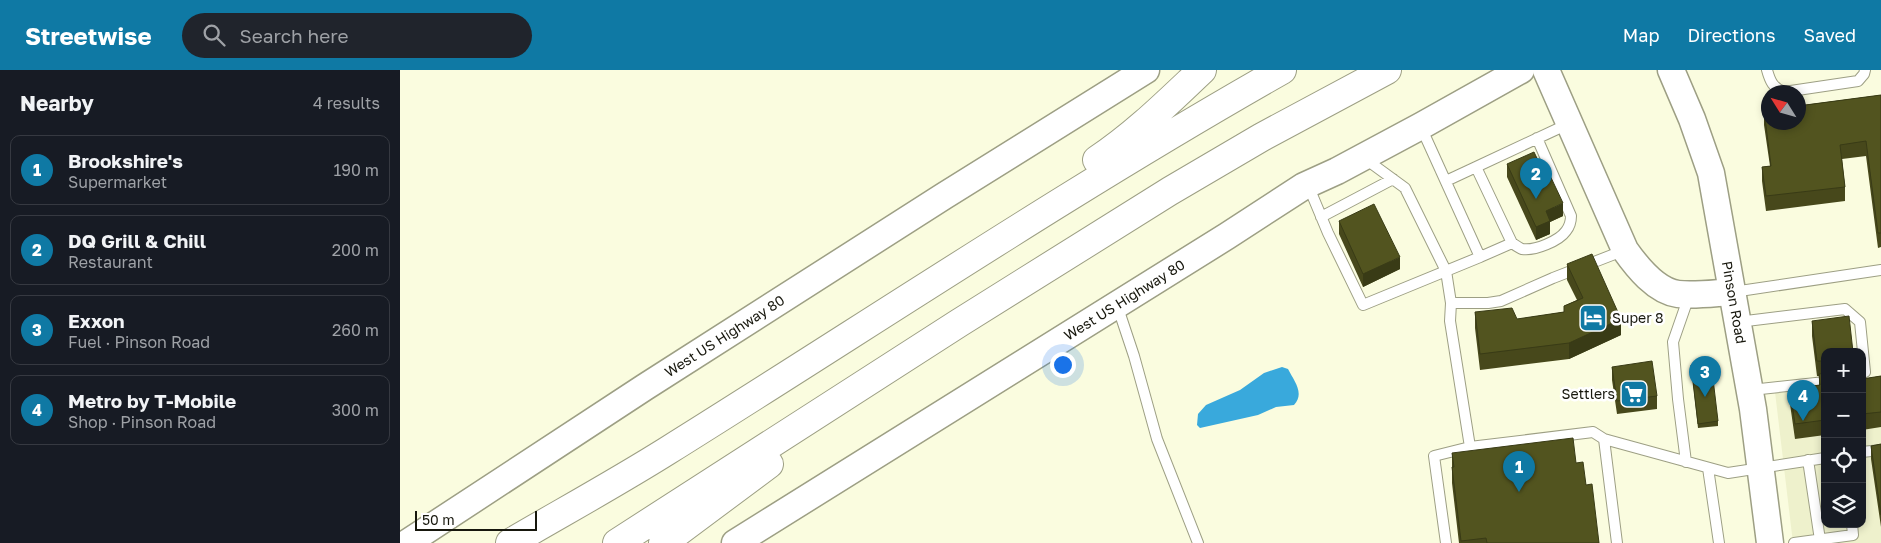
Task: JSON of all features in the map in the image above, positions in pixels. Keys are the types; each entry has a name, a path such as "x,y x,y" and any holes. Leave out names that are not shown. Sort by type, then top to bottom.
{"highway":[{"path":"967,259 1035,201 1125,140 1202,70"},
{"path":"510,543 665,452 967,259 1282,70"},
{"path":"617,543 959,323 1210,167 1387,70"},
{"path":"663,543 959,323"}],"main road":[{"name":"West US Highway 80","path":"407,543 645,387 944,196 1146,70"},
{"name":"West US Highway 80","path":"735,543 1308,184 1421,126 1521,70"},
{"path":"1546,70 1625,250 1635,265 1652,280 1677,294 1732,292"},
{"name":"Pinson Road","path":"1671,70 1692,119 1711,173 1749,390 1770,543"}],"lane":[{"path":"1767,70 1770,81 1776,89 1784,92 1858,81 1865,70"},
{"path":"1446,181 1569,124"},
{"path":"1421,126 1480,257"},
{"path":"1476,167 1512,243 1521,249 1531,249 1557,239 1566,232 1571,216 1537,138"},
{"path":"1363,157 1405,188 1446,271 1451,303 1450,321 1470,447"},
{"path":"1321,217 1394,179"},
{"path":"1308,184 1321,217 1363,305 1512,243"},
{"path":"1451,303 1501,301 1625,250"},
{"path":"1732,292 1881,270"},
{"path":"1686,462 1673,342 1690,294"},
{"path":"1117,305 1134,356 1157,439 1198,543"},
{"path":"1738,322 1845,309 1860,322 1862,348"},
{"path":"1749,390 1821,382"},
{"path":"1446,543 1434,456 1470,447 1593,432 1604,440 1728,473 1821,458"},
{"path":"1604,440 1617,543"},
{"path":"1866,452 1881,450"},
{"path":"1808,460 1820,540"},
{"path":"1708,468 1719,543"},
{"path":"1794,543 1853,535 1852,528"}],"shaded area":[{"path":"1881,380 1881,543 1793,543 1775,392 1821,387 1821,528 1866,528 1866,382"}],"water":[{"path":"1282,367 1288,369 1299,392 1294,405 1276,407 1258,415 1200,428 1197,425 1198,414 1206,405 1240,390 1264,373"}],"building":[{"path":"1881,95 1881,233 1878,233 1866,141 1840,145 1845,187 1766,196 1762,167 1771,166 1766,130 1806,130 1806,105"},
{"path":"1534,152 1542,169 1546,167 1563,203 1546,211 1550,221 1536,227 1507,164"},
{"path":"1374,204 1400,257 1363,274 1339,221"},
{"path":"1592,254 1621,319 1569,343 1480,354 1475,312 1512,308 1517,319 1564,312 1564,306 1583,298 1567,264"},
{"path":"1849,316 1853,348 1821,348 1821,361 1817,361 1812,321"},
{"name":"Settlers","path":"1652,361 1657,396 1617,401 1612,367"},
{"path":"1711,362 1718,421 1698,424 1691,365"},
{"path":"1819,374 1821,374 1821,421 1795,424 1790,389 1820,385"},
{"path":"1881,376 1881,412 1866,414 1866,378"},
{"path":"1573,438 1576,463 1583,462 1586,485 1592,484 1599,543 1487,543 1486,538 1461,541 1452,453"},
{"path":"1881,444 1881,515 1871,446"}],"place":[{"name":"DQ Grill & Chill","path":"1536,199"},
{"name":"Super 8","path":"1593,318"},
{"name":"Settlers","path":"1634,394"},
{"name":"Exxon","path":"1705,397"},
{"name":"Metro by T-Mobile","path":"1803,421"},
{"name":"Brookshire's","path":"1519,492"}]}
